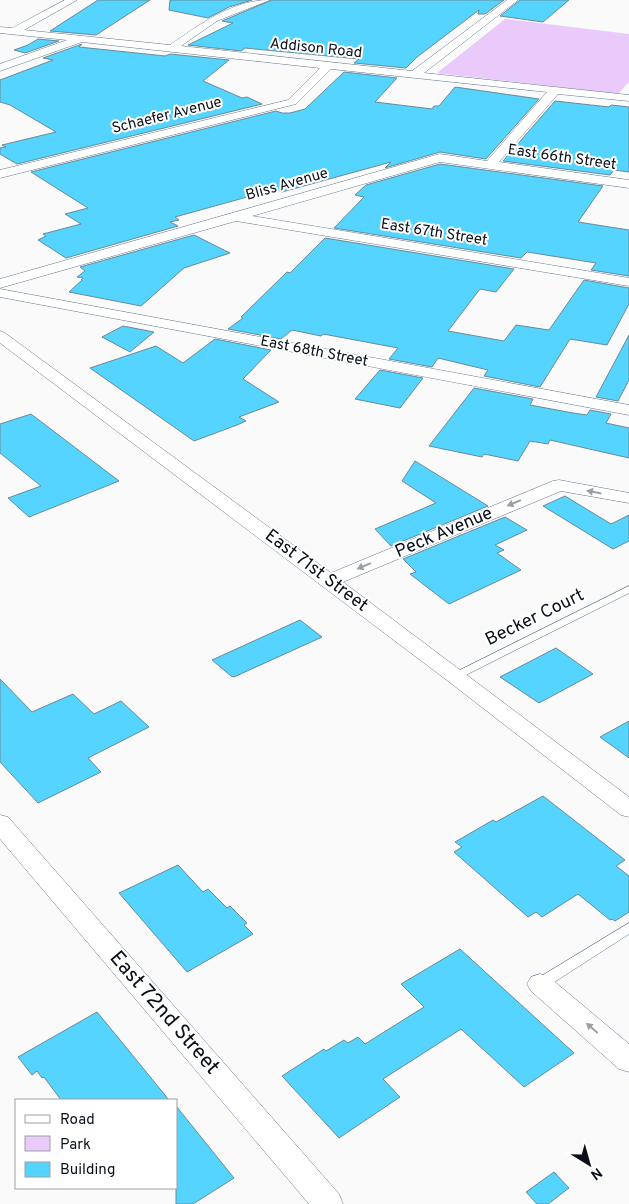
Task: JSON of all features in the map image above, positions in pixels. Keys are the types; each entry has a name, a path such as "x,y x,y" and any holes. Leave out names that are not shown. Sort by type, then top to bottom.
{"street":[{"path":"14,31 72,0"},
{"path":"171,49 214,19 265,0"},
{"path":"414,75 513,0"},
{"name":"Addison Road","path":"0,30 629,98"},
{"path":"0,68 82,39"},
{"name":"Schaefer Avenue","path":"0,174 292,102 328,65"},
{"path":"491,164 555,90"},
{"name":"Bliss Avenue","path":"0,284 440,158 491,164"},
{"name":"East 66th Street","path":"491,164 629,184"},
{"name":"East 67th Street","path":"234,217 629,282"},
{"name":"East 68th Street","path":"0,293 629,410"},
{"name":"East 71st Street","path":"0,336 329,580 629,809"},
{"name":"Peck Avenue","path":"329,580 558,485 629,498"},
{"name":"East 72nd Street","path":"0,823 328,1204"},
{"path":"540,984 629,1061"}],"lane":[{"name":"Becker Court","path":"456,676 629,589"},
{"path":"540,984 629,928"}],"green space":[{"path":"505,19 629,34 629,82 618,94 437,73"}],"building":[{"path":"98,0 150,0 96,35 50,31"},
{"path":"170,0 252,0 229,7 208,18 169,10"},
{"path":"272,0 504,0 485,14 478,14 479,10 417,57 406,68 354,63 359,59 245,48 241,51 188,45 233,23 222,21"},
{"path":"520,0 569,0 543,22 500,16"},
{"path":"38,39 59,41 25,53 14,50 28,45"},
{"path":"82,44 79,47 165,56 170,54 229,60 203,81 242,98 247,97 262,104 17,164 0,154 0,148 6,147 2,145 56,132 10,105 0,102 0,80 53,60 43,58"},
{"path":"344,72 397,78 375,102 432,109 434,106 439,106 455,87 539,99 486,159 440,152 385,168 391,162 282,192 276,189 175,217 179,220 170,222 178,226 66,258 38,240 46,236 43,234 81,224 65,214 88,208 31,172 276,111 290,113 305,109"},
{"path":"555,101 609,107 611,105 629,107 629,172 614,170 610,175 503,161"},
{"path":"440,164 603,186 578,222 629,230 629,276 591,270 596,263 527,252 521,258 334,228 364,197 355,195 366,185"},
{"path":"194,235 230,253 184,268 141,306 69,292 83,278 77,277 85,271 80,267"},
{"path":"325,238 514,269 496,292 480,289 448,331 504,341 516,325 549,330 584,280 629,288 629,304 607,345 570,339 540,387 484,376 488,370 438,358 432,367 389,359 398,348 323,334 321,336 292,330 281,339 228,329 243,318 241,317 287,272 290,273"},
{"path":"123,326 154,332 130,352 102,337"},
{"path":"629,335 629,380 618,401 596,397"},
{"path":"215,339 271,350 243,379 279,402 239,417 246,421 194,441 90,368 156,346 183,363"},
{"path":"380,370 423,378 400,408 355,399"},
{"path":"474,388 533,399 530,405 587,415 590,410 611,414 606,423 629,428 629,458 550,440 548,444 530,441 518,461 484,454 482,457 429,446"},
{"path":"31,414 119,481 29,517 8,498 41,486 0,453 0,424"},
{"path":"415,461 488,506 391,546 375,529 436,503 402,481"},
{"path":"565,496 611,524 629,515 629,541 613,549 543,506"},
{"path":"505,517 527,530 495,545 504,550 497,553 521,570 449,604 410,574 416,572 403,559"},
{"path":"300,620 322,637 234,677 212,660"},
{"path":"556,648 593,674 539,703 500,677"},
{"path":"0,679 32,712 73,694 94,714 121,701 149,727 88,758 101,772 38,803 0,762"},
{"path":"629,721 629,758 600,737"},
{"path":"543,796 625,860 616,866 629,876 629,912 615,921 610,920 578,894 542,917 536,912 528,917 454,852 462,847 455,842 493,820 496,822"},
{"path":"178,865 203,892 208,889 227,908 230,906 247,923 244,925 253,934 187,972 119,893"},
{"path":"460,949 574,1053 524,1087 461,1029 383,1079 400,1097 339,1138 282,1076 324,1049 326,1051 344,1040 348,1043 358,1037 365,1044 424,1007 401,984"},
{"path":"97,1012 168,1099 60,1099 44,1077 42,1078 37,1071 32,1075 18,1057"},
{"path":"178,1108 234,1178 193,1204 176,1204 176,1189 178,1189"},
{"path":"554,1172 569,1188 548,1204 537,1204 526,1192"}]}
